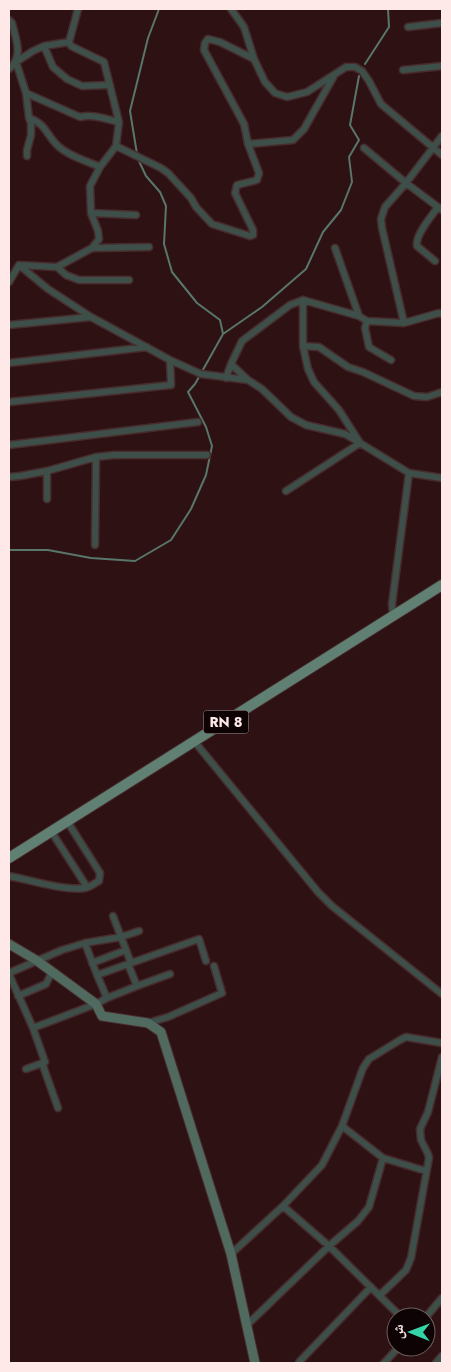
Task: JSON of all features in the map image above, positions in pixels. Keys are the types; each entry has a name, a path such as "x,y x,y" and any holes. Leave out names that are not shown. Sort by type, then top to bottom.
{"main road":[{"name":"RN 8","path":"9,858 442,585"},
{"path":"9,944 36,960 96,1004 102,1016 148,1023 161,1032 231,1254 255,1363"}],"street":[{"path":"69,42 78,9"},
{"path":"231,9 244,27 254,59 265,82 275,92 287,97 307,92 346,67 355,67 362,71 381,104 442,155"},
{"path":"9,20 12,23 18,51 16,62 26,93 31,123 27,156"},
{"path":"408,27 442,23"},
{"path":"116,146 168,174 212,224 250,236 253,235 253,230 235,193 237,185 257,180 259,173 248,144 244,124 204,50 205,42 208,39 220,42 254,59"},
{"path":"9,69 16,62 44,46 69,42"},
{"path":"19,266 57,267 92,248 99,239 91,213 90,186 100,167 116,146 119,122 104,62 71,46 69,42"},
{"path":"44,46 53,67 67,79 82,86 110,85"},
{"path":"403,70 442,66"},
{"path":"248,144 293,140 304,129 335,73"},
{"path":"26,93 80,117 86,115 119,122"},
{"path":"29,118 37,121 46,129 57,145 66,152 100,167"},
{"path":"404,323 381,219 385,207 442,136"},
{"path":"364,148 440,209 418,237 416,243 435,261"},
{"path":"91,213 136,215"},
{"path":"92,248 149,247"},
{"path":"335,248 360,316"},
{"path":"9,282 19,266"},
{"path":"19,266 48,289 91,317 170,360 201,374 248,380"},
{"path":"57,267 66,275 79,280 129,280"},
{"path":"226,378 242,341 290,305 303,300 360,316 367,321 404,323 439,313 442,314"},
{"path":"303,300 303,346 308,368 314,382 339,410 360,443"},
{"path":"9,325 91,317"},
{"path":"367,321 365,328 369,346 391,360"},
{"path":"303,346 318,346 348,367 414,396 427,397 442,392"},
{"path":"9,363 147,347"},
{"path":"9,402 171,385 170,360"},
{"path":"231,364 248,380 262,389 291,417 306,425 345,434 409,473 442,478"},
{"path":"9,445 198,422"},
{"path":"286,491 360,443"},
{"path":"9,477 47,471 96,456 114,454 207,456"},
{"path":"96,456 96,544"},
{"path":"47,471 47,499"},
{"path":"393,616 392,604 409,473"},
{"path":"194,741 312,885 332,906 442,994"},
{"path":"9,876 61,887 77,888 87,887 99,881 100,873 67,822"},
{"path":"52,831 87,887"},
{"path":"113,916 137,986"},
{"path":"26,1069 45,1062 33,1028 9,974 36,960 62,950 85,943 121,937 139,931"},
{"path":"97,975 198,939 206,961"},
{"path":"85,943 107,998"},
{"path":"92,963 126,950"},
{"path":"148,1023 168,1017 222,993 214,966"},
{"path":"18,996 46,984 52,972"},
{"path":"33,1028 170,974"},
{"path":"231,1254 283,1206 322,1165 342,1126 363,1068 369,1059 406,1037 442,1043"},
{"path":"380,1295 409,1265 428,1158 421,1140 420,1129 428,1112 442,1057"},
{"path":"42,1063 58,1108"},
{"path":"342,1126 383,1158 426,1171"},
{"path":"246,1326 329,1246 358,1221 370,1207 383,1158"},
{"path":"283,1206 329,1246 391,1307"},
{"path":"299,1363 371,1287"},
{"path":"436,1363 442,1357"}],"waterway":[{"path":"137,154 130,111 148,38 159,9"},
{"path":"365,64 389,27 388,9"},
{"path":"9,550 48,550 91,558 135,561 171,540 191,509 206,475 212,446 206,427 188,392 195,384 223,334 262,307 306,269 323,232 341,210 352,182 349,157 359,140 350,125 359,76"},
{"path":"138,159 146,176 160,192 166,206 164,244 172,272 197,303 220,320 223,334"}]}
